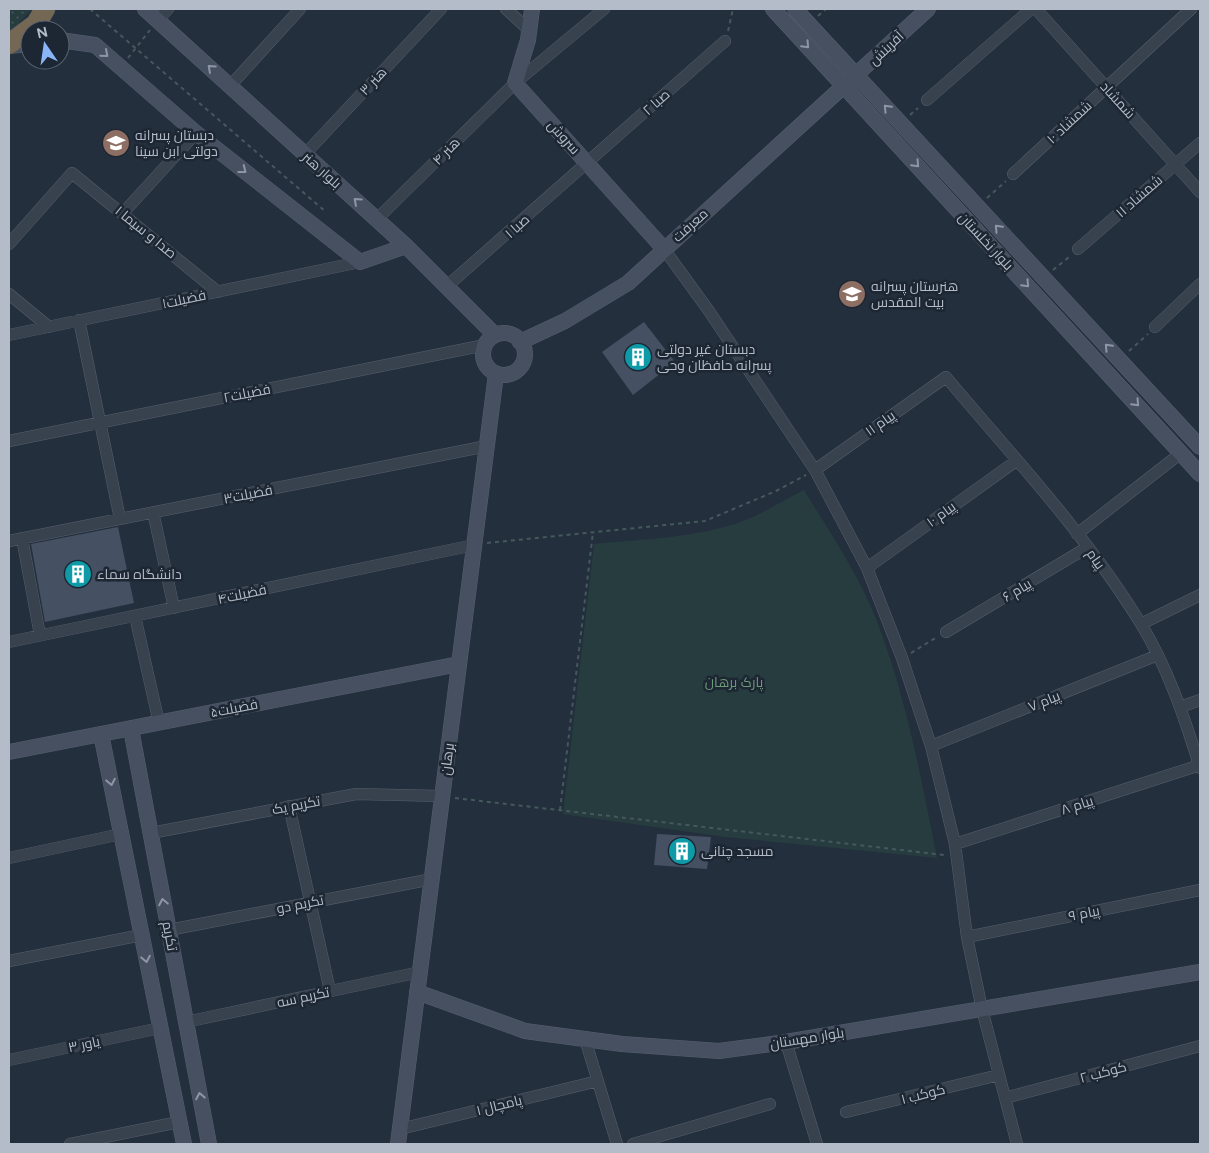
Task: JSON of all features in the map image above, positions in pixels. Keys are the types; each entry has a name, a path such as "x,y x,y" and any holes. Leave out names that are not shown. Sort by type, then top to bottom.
{"highway":[{"path":"9,45 36,24 45,9"}],"street":[{"name":"بلوار هنر","path":"145,9 163,14 230,86 406,246 446,288 490,340"},
{"path":"230,86 300,9"},
{"name":"هنر ۳","path":"305,154 441,9"},
{"path":"506,9 529,30"},
{"path":"515,83 528,40 532,9"},
{"name":"هنر ۴","path":"377,219 515,83 604,9"},
{"name":"بلوار نخلستان","path":"772,9 1200,474"},
{"name":"بلوار نخلستان","path":"795,9 1200,447"},
{"name":"آفرینش","path":"845,87 928,9"},
{"path":"927,100 1031,9"},
{"name":"شمشاد","path":"1036,9 1200,192"},
{"name":"شمشاد ۱۰","path":"1013,174 1191,9"},
{"path":"70,41 95,45 196,133 360,262 406,246"},
{"name":"صبا ۲","path":"588,164 725,41"},
{"name":"سروش","path":"515,83 664,248"},
{"name":"معرفت","path":"520,342 565,321 628,283 664,248 845,87"},
{"path":"123,213 196,133"},
{"name":"شمشاد ۱۱","path":"1078,249 1200,142"},
{"name":"صبا ۱","path":"446,288 588,164"},
{"name":"صدا و سیما ۱","path":"9,244 72,173 218,292"},
{"path":"664,248 709,310 815,470 867,568 902,658 931,746 956,850 967,937 982,1009 1017,1144"},
{"name":"فضیلت۱","path":"9,335 360,262"},
{"path":"1155,327 1200,284"},
{"path":"9,294 49,327"},
{"path":"79,320 120,519"},
{"path":"506,333 516,336 520,342 526,354 521,367 510,374 496,374 490,370 483,358 490,340 506,333"},
{"name":"فضیلت۲","path":"9,441 490,340"},
{"name":"برهان","path":"399,1137 496,374"},
{"name":"پیام ۱۱","path":"815,470 946,377"},
{"name":"پیام","path":"946,377 1088,547 1142,624 1158,655 1180,707 1200,766"},
{"name":"فضیلت۳","path":"9,541 487,446"},
{"path":"1077,534 1181,453"},
{"name":"پیام ۱۰","path":"867,568 1016,461"},
{"path":"153,512 174,608"},
{"path":"22,538 40,636"},
{"name":"فضیلت۴","path":"9,642 474,545"},
{"name":"پیام ۶","path":"946,632 1088,547"},
{"path":"1142,624 1200,595"},
{"path":"135,616 159,723"},
{"name":"پیام ۷","path":"931,746 1158,655"},
{"name":"فضیلت۵","path":"9,752 459,664"},
{"path":"1180,707 1200,700"},
{"name":"تکریم","path":"131,729 209,1144"},
{"name":"تکریم","path":"101,734 184,1144"},
{"name":"پیام ۸","path":"956,850 1200,766"},
{"name":"تکریم یک","path":"151,834 356,794 442,796"},
{"path":"289,806 330,991"},
{"path":"9,858 121,834"},
{"name":"تکریم دو","path":"169,930 432,879"},
{"name":"پیام ۹","path":"967,937 1200,890"},
{"path":"9,961 169,930"},
{"name":"تکریم سه","path":"186,1022 420,972"},
{"name":"بلوار مهستان","path":"417,992 525,1030 585,1039 719,1051 786,1042 1200,972"},
{"path":"160,1028 186,1022"},
{"name":"یاور ۳","path":"9,1060 160,1028"},
{"path":"585,1039 617,1144"},
{"path":"786,1042 817,1144"},
{"name":"کوکب ۲","path":"1005,1098 1200,1046"},
{"name":"کوکب ۱","path":"846,1112 999,1075"},
{"name":"پامچال ۱","path":"399,1137 598,1081"},
{"path":"632,1144 770,1104"},
{"path":"70,1144 179,1122"}],"path":[{"path":"90,9 326,212"},
{"path":"725,41 733,9"},
{"path":"120,67 163,14"},
{"path":"901,123 927,100"},
{"path":"978,206 1013,174"},
{"path":"1044,278 1078,249"},
{"path":"1120,360 1155,327"},
{"path":"474,545 704,520 776,492 815,470"},
{"path":"560,810 593,532"},
{"path":"902,658 946,632"},
{"path":"442,796 560,810 956,850"}],"green space":[{"path":"9,9 32,9 16,26 9,31"},
{"name":"پارک برهان","path":"804,490 861,585 887,648 912,737 937,858 725,837 563,814 594,544 671,537 709,531 753,517"}],"building":[{"name":"دبستان غیر دولتی پسرانه حافظان وحی","path":"644,322 675,362 633,395 602,352"},
{"name":"دانشگاه سماء","path":"118,527 134,603 45,622 31,544"},
{"name":"مسجد چنانی","path":"657,834 711,837 707,869 654,865"}],"place":[{"name":"دبستان پسرانه دولتی ابن سینا","path":"116,143"},
{"name":"هنرستان پسرانه بیت المقدس","path":"852,294"},
{"name":"دبستان غیر دولتی پسرانه حافظان وحی","path":"638,357"},
{"name":"دانشگاه سماء","path":"78,574"},
{"name":"مسجد چنانی","path":"682,851"}]}
